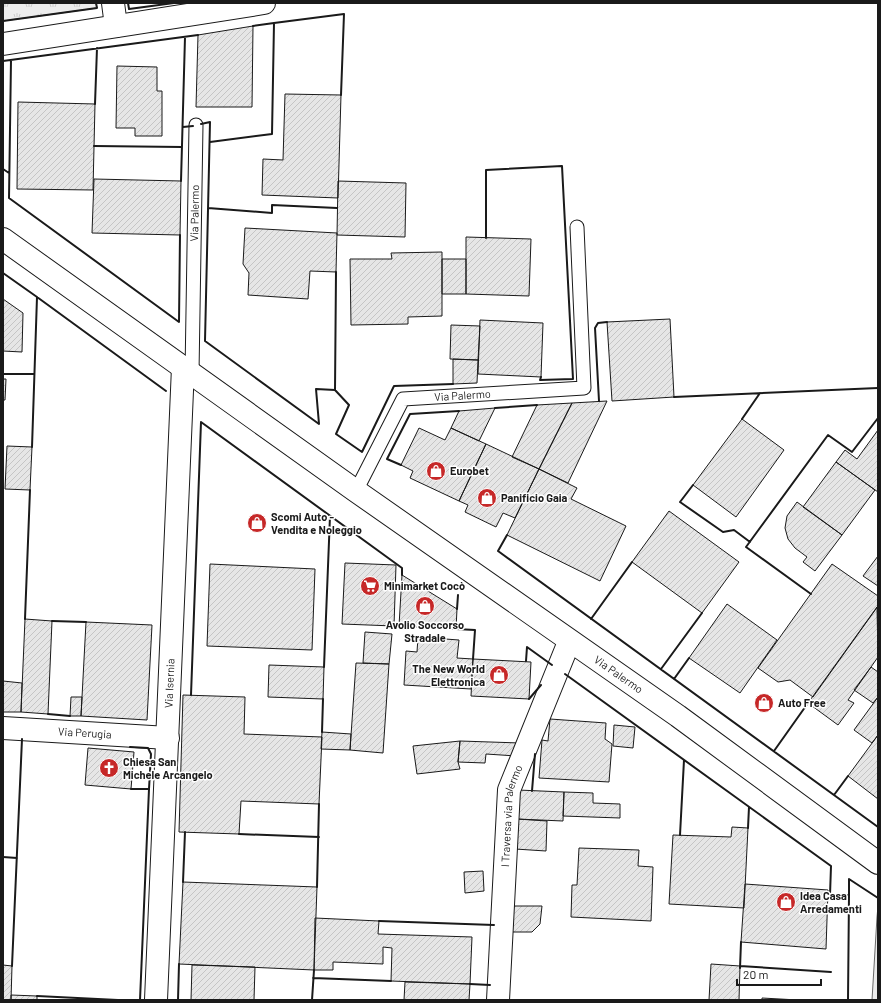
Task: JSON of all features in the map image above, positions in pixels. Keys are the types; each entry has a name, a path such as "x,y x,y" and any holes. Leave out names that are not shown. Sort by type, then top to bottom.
{"street":[{"path":"113,3 116,26"},
{"path":"3,44 264,3"},
{"name":"Via Palermo","path":"3,239 569,642 678,716 878,863"},
{"name":"Via Isernia","path":"156,1000 168,738 188,370"},
{"name":"I Traversa via Palermo","path":"498,1000 509,790 569,642"},
{"name":"Via Perugia","path":"3,728 168,738"}],"lane":[{"name":"Via Palermo","path":"188,370 196,125"},
{"name":"Via Palermo","path":"356,491 403,399 584,388 577,227"}],"green space":[{"path":"3,3 96,3 97,8 3,21"}],"shaded area":[{"path":"878,906 878,1000 872,1000 877,917"}],"building":[{"path":"253,26 252,107 196,107 198,35"},
{"path":"117,66 157,67 157,91 162,91 162,136 135,136 135,128 116,128"},
{"path":"285,94 341,95 338,198 262,195 263,159 283,160"},
{"path":"18,102 95,104 93,190 17,189"},
{"path":"94,179 181,181 180,235 92,233"},
{"path":"338,181 406,183 405,237 337,235"},
{"path":"245,228 337,233 336,272 310,271 308,299 248,295 249,273 243,264"},
{"path":"466,237 531,239 529,296 466,294"},
{"path":"442,252 442,316 408,317 408,324 351,325 350,259 392,259 391,253"},
{"path":"442,259 466,259 466,294 442,294"},
{"path":"3,299 23,313 22,352 3,351"},
{"path":"670,319 674,397 612,401 607,322"},
{"path":"480,320 543,323 541,377 478,374"},
{"path":"451,325 480,326 478,360 450,359"},
{"path":"453,359 478,360 477,383 453,384"},
{"path":"3,379 6,379 5,400 3,400"},
{"path":"607,401 568,483 539,469 572,403"},
{"path":"572,403 539,469 512,457 537,405"},
{"path":"495,408 479,441 451,428 459,411"},
{"path":"742,419 784,450 736,517 693,485"},
{"path":"419,428 445,440 451,428 486,444 459,501 410,478 413,471 401,465"},
{"path":"878,430 878,492 836,462 845,450 857,459"},
{"path":"486,444 539,469 515,518 503,513 496,527 465,512 468,505 459,501"},
{"path":"7,446 32,447 30,490 5,489"},
{"path":"836,462 875,490 842,535 803,507"},
{"path":"539,469 577,488 571,499 626,526 600,581 507,535"},
{"path":"797,502 842,535 815,571 803,562 807,557 795,548 788,539 785,528 787,516"},
{"path":"669,511 739,562 702,613 632,562"},
{"path":"878,556 878,586 863,576"},
{"path":"345,563 396,565 394,626 342,624"},
{"path":"210,564 315,569 312,650 207,646"},
{"path":"832,564 878,596 878,606 813,697 790,680 778,682 758,668"},
{"path":"402,575 457,609 456,629 399,626"},
{"path":"727,604 777,640 740,693 689,658"},
{"path":"877,607 878,657 848,700 854,703 838,725 808,703"},
{"path":"25,619 52,621 48,714 21,712"},
{"path":"86,622 152,625 147,720 81,716"},
{"path":"365,632 392,634 389,664 363,663"},
{"path":"418,637 459,640 457,658 473,659 471,689 404,685 406,651 417,652"},
{"path":"473,659 531,662 529,699 471,696"},
{"path":"356,663 389,664 383,753 350,750"},
{"path":"269,665 324,667 323,699 268,697"},
{"path":"871,667 878,672 878,697 873,703 854,690"},
{"path":"3,681 22,683 21,712 3,712"},
{"path":"183,695 245,697 244,734 322,737 319,804 241,801 239,834 179,832"},
{"path":"71,697 82,697 81,716 70,716"},
{"path":"878,697 878,735 872,743 854,730"},
{"path":"550,719 606,723 605,739 612,744 609,782 539,778 542,740 548,741"},
{"path":"614,725 635,727 633,748 613,746"},
{"path":"322,732 351,734 350,750 321,749"},
{"path":"878,735 878,799 848,776"},
{"path":"460,741 520,743 516,756 486,754 485,763 458,762"},
{"path":"460,741 458,762 460,769 417,774 413,746"},
{"name":"Chiesa San Michele Arcangelo","path":"88,748 134,752 131,789 85,785"},
{"path":"518,790 564,792 563,821 517,819"},
{"path":"564,792 593,793 593,803 620,804 620,818 563,816"},
{"path":"517,819 547,821 546,851 515,849"},
{"path":"732,827 748,828 744,908 669,904 673,835 731,837"},
{"path":"579,848 639,850 638,866 653,867 651,921 571,917 572,885 577,885"},
{"path":"483,871 484,891 465,893 464,872"},
{"path":"183,882 317,887 314,970 179,964"},
{"path":"745,884 828,890 826,949 741,942"},
{"path":"511,906 542,906 540,924 532,932 510,932"},
{"path":"315,918 379,921 378,934 472,937 470,984 391,981 392,948 383,947 383,964 333,962 333,970 314,970"},
{"path":"711,964 740,966 739,1000 709,1000"},
{"path":"3,965 12,966 11,1000 3,1000"},
{"path":"192,965 255,967 254,1000 191,1000"},
{"path":"405,982 470,984 469,1000 404,1000"},
{"path":"11,995 37,996 37,1000 11,1000"},
{"path":"762,998 798,1000 762,1000"}],"wall":[{"path":"3,21 97,8 96,3"},
{"path":"128,3 129,9 174,3"},
{"path":"210,142 272,134 274,23 344,14 341,95"},
{"path":"253,26 274,23"},
{"path":"3,61 198,35"},
{"path":"181,181 185,37"},
{"path":"95,104 97,48"},
{"path":"11,60 9,198 179,322 180,235"},
{"path":"201,124 210,122 205,341 319,424 316,389 335,390 349,405 336,434 362,452 394,386 453,384"},
{"path":"183,127 193,126"},
{"path":"94,146 182,147"},
{"path":"486,238 486,170 562,166 573,379 540,380 541,377"},
{"path":"3,169 9,173"},
{"path":"208,208 272,213 272,205 337,208"},
{"path":"335,390 336,272"},
{"path":"3,273 37,297"},
{"path":"32,447 37,297 166,391"},
{"path":"599,401 595,328 598,323 607,322"},
{"path":"3,374 34,374"},
{"path":"674,397 878,388"},
{"path":"742,419 760,393"},
{"path":"495,408 537,405"},
{"path":"401,465 387,459 410,414 459,411"},
{"path":"811,594 746,547 828,435 852,452 878,418"},
{"path":"191,695 201,422 402,568 402,575"},
{"path":"693,485 680,502 723,532 734,530 750,542"},
{"path":"25,619 30,490"},
{"path":"324,667 330,516"},
{"path":"507,535 498,551 878,827"},
{"path":"591,619 632,562"},
{"path":"457,609 458,595"},
{"path":"661,669 702,613"},
{"path":"52,621 86,622"},
{"path":"456,629 475,630 473,659"},
{"path":"526,661 527,647 552,665"},
{"path":"674,679 689,658"},
{"path":"565,674 831,866 830,895 849,895 849,879 878,898"},
{"path":"529,699 541,685"},
{"path":"322,732 323,699"},
{"path":"774,751 808,703"},
{"path":"48,714 70,716"},
{"path":"12,966 22,739"},
{"path":"130,747 148,748 151,754 149,789 131,789"},
{"path":"532,791 535,754"},
{"path":"680,835 684,760"},
{"path":"834,795 848,776"},
{"path":"140,1000 149,789"},
{"path":"317,887 319,804"},
{"path":"748,828 749,807"},
{"path":"183,882 185,832"},
{"path":"239,834 319,837"},
{"path":"3,857 17,858"},
{"path":"848,1000 849,895"},
{"path":"379,921 494,925"},
{"path":"740,968 741,942"},
{"path":"178,1000 179,964"},
{"path":"740,966 831,972"},
{"path":"312,1000 314,970"},
{"path":"313,978 391,981"},
{"path":"470,984 490,985"},
{"path":"37,996 118,1000"}],"place":[{"name":"Eurobet","path":"436,471"},
{"name":"Panificio Gaia","path":"487,498"},
{"name":"Scomi Auto - Vendita e Noleggio","path":"257,523"},
{"name":"Minimarket Cocò","path":"370,586"},
{"name":"Avolio Soccorso Stradale","path":"425,606"},
{"name":"The New World Elettronica","path":"499,675"},
{"name":"Auto Free","path":"764,703"},
{"name":"Chiesa San Michele Arcangelo","path":"109,768"},
{"name":"Idea Casa Arredamenti","path":"786,902"}]}
